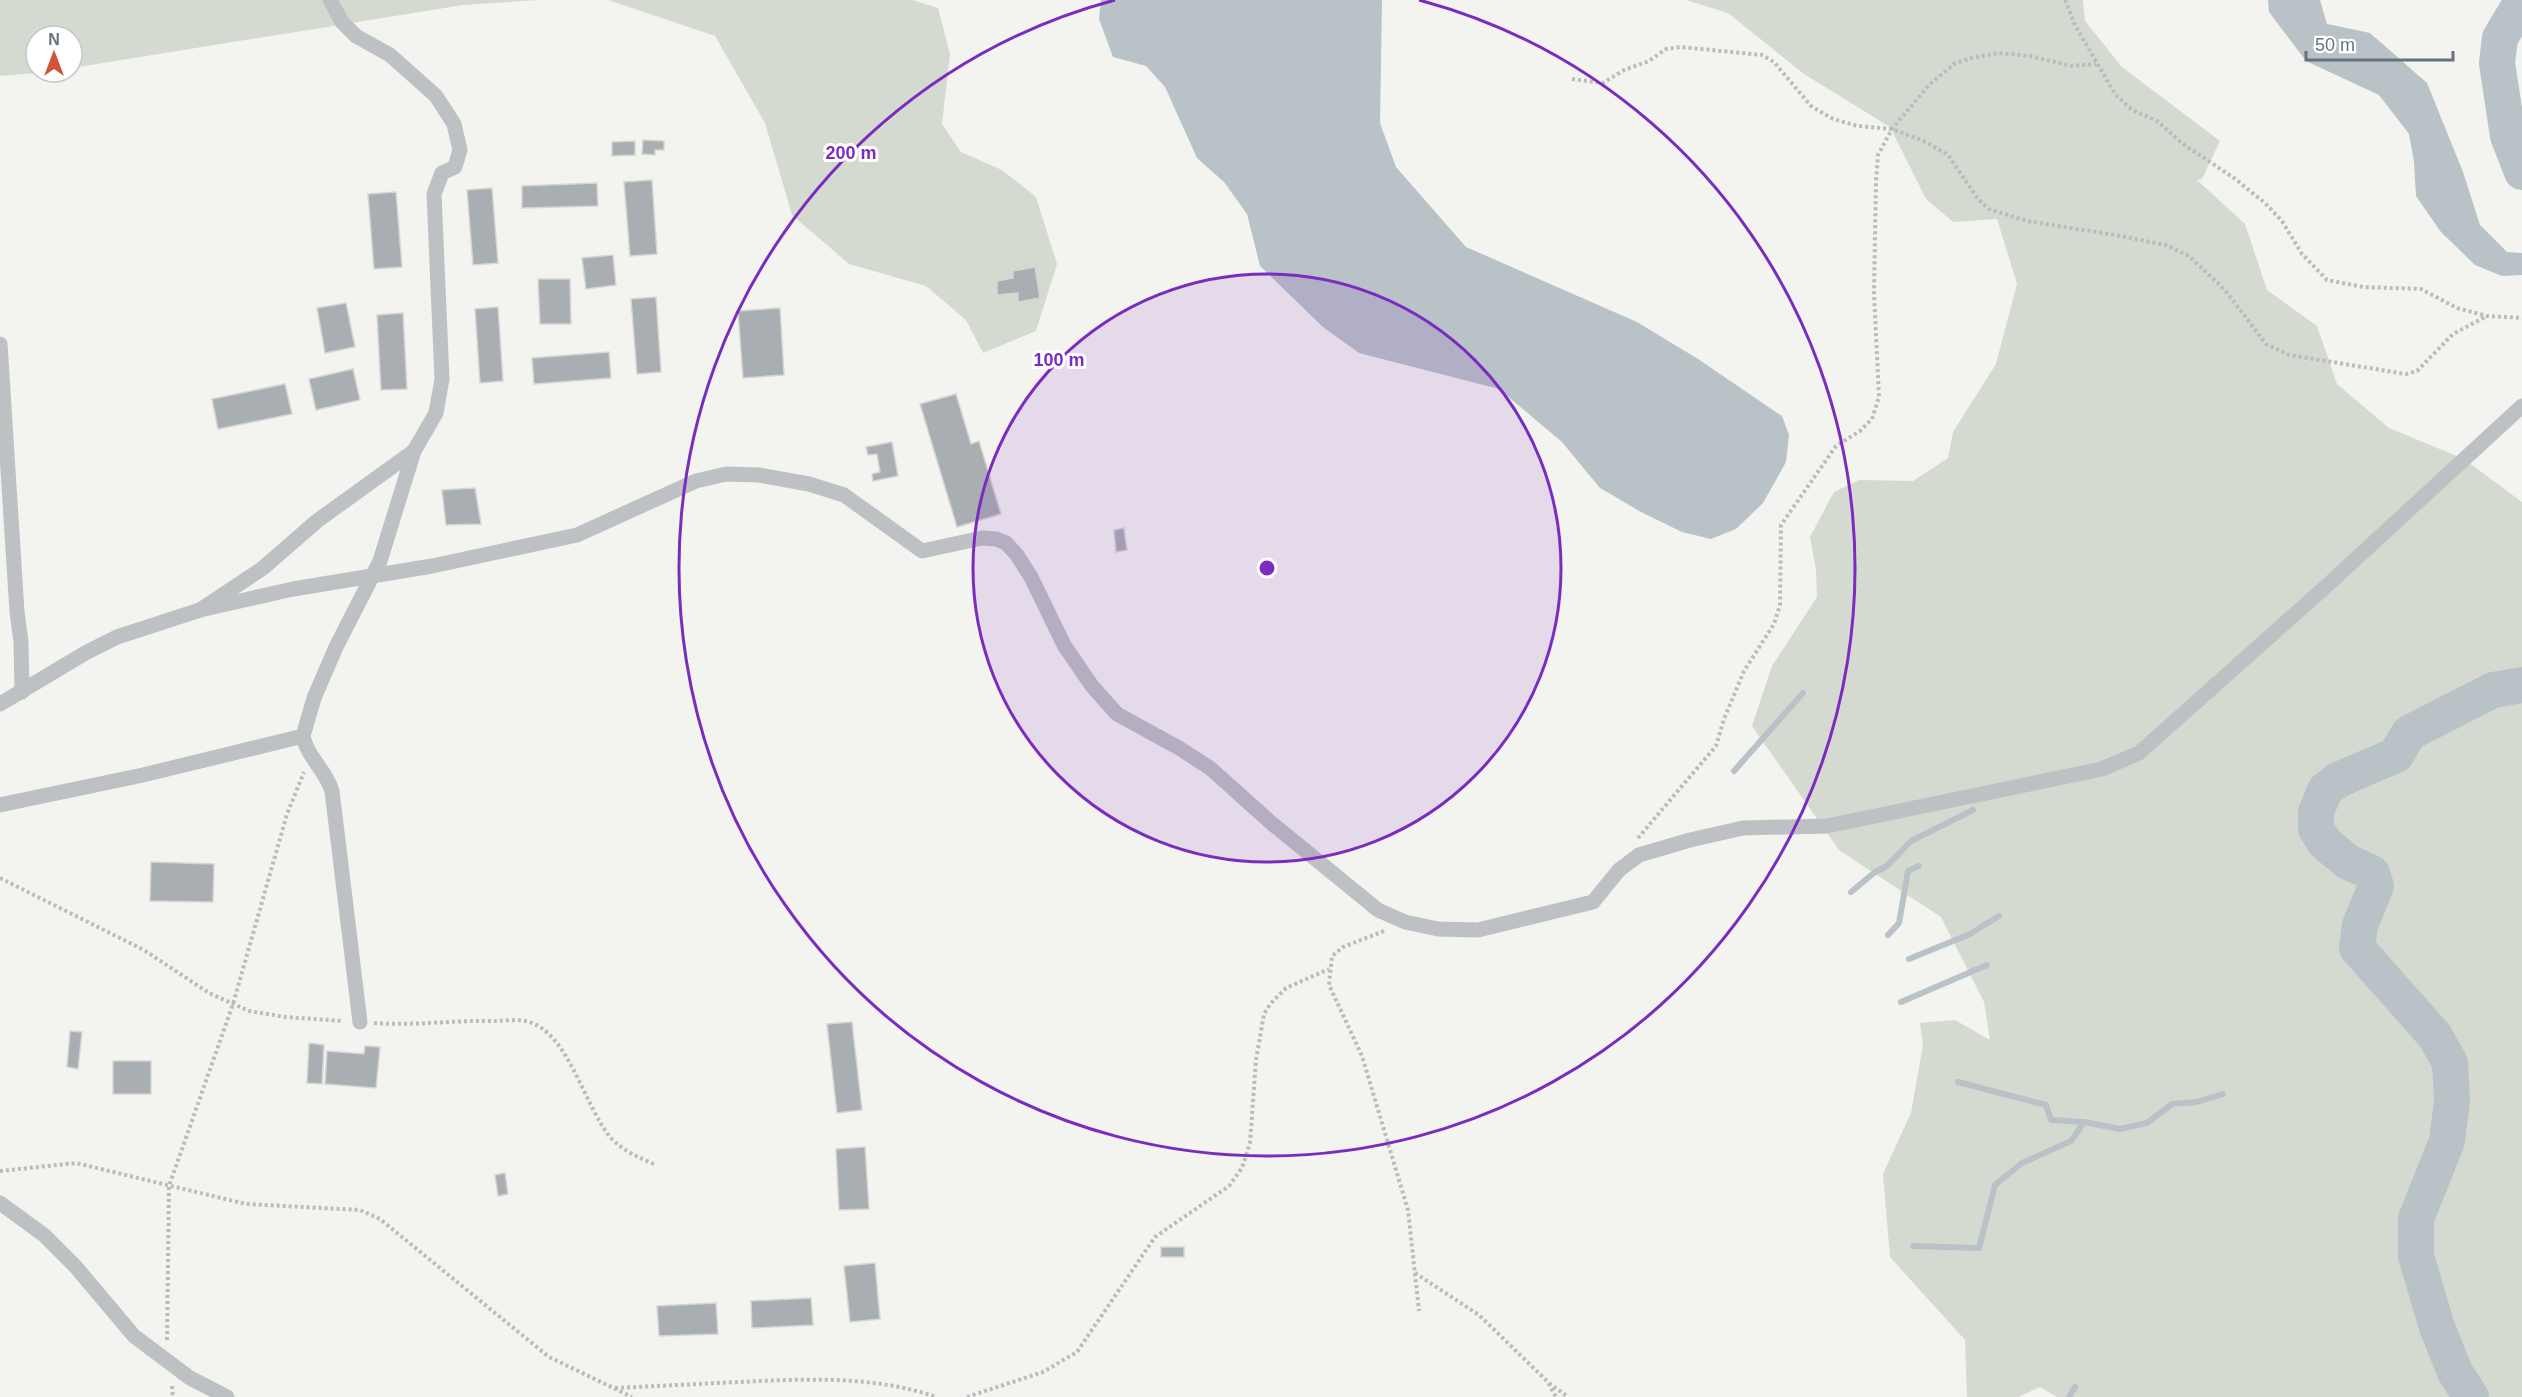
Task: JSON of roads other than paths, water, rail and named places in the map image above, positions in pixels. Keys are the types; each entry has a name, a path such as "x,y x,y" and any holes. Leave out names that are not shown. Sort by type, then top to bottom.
{"street":[{"path":"330,0 342,22 356,36 390,55 436,96 454,124 460,150 455,167 442,173 434,194 442,379 436,413 414,451 374,575 336,647 314,698 303,736 310,755 329,780 332,791 360,1022"},
{"path":"0,344 17,612 21,642 22,693"},
{"path":"0,704 117,636 200,610 293,589 432,566 577,535 696,481 726,474 759,475 809,484 844,495 922,551 982,538 996,539 1006,543 1031,577 1064,645 1092,686 1117,714 1210,768 1269,821 1378,910 1405,922 1438,929 1478,930 1593,902 1619,870 1639,855 1690,840 1743,828 1827,826 2102,769 2139,753 2322,590 2522,406"},
{"path":"200,610 263,567 317,521 414,451"},
{"path":"0,805 143,776 303,736"},
{"path":"0,1203 44,1235 75,1266 134,1336 190,1378 227,1397"}],"waterway":[{"path":"2522,1 2500,38 2497,63 2508,136 2522,172"},
{"path":"2471,1397 2455,1372 2437,1327 2416,1256 2416,1219 2447,1141 2452,1101 2450,1063 2435,1036 2357,948 2360,925 2376,886 2372,873 2348,862 2325,843 2316,829 2316,812 2325,790 2338,780 2396,755 2409,733 2493,690 2522,685"},
{"path":"1734,771 1803,693"},
{"path":"1851,892 1875,872 1887,866 1911,841 1973,810"},
{"path":"1888,935 1899,923 1908,871 1919,866"},
{"path":"1909,959 1970,934 1999,916"},
{"path":"1901,1002 1987,965"},
{"path":"1958,1082 2046,1105 2051,1120 2084,1122"},
{"path":"1913,1246 1979,1248 1995,1185 2022,1163 2071,1141 2084,1122 2120,1129 2147,1123 2172,1104 2197,1102 2223,1094"},
{"path":"2069,1397 2075,1387"}]}
